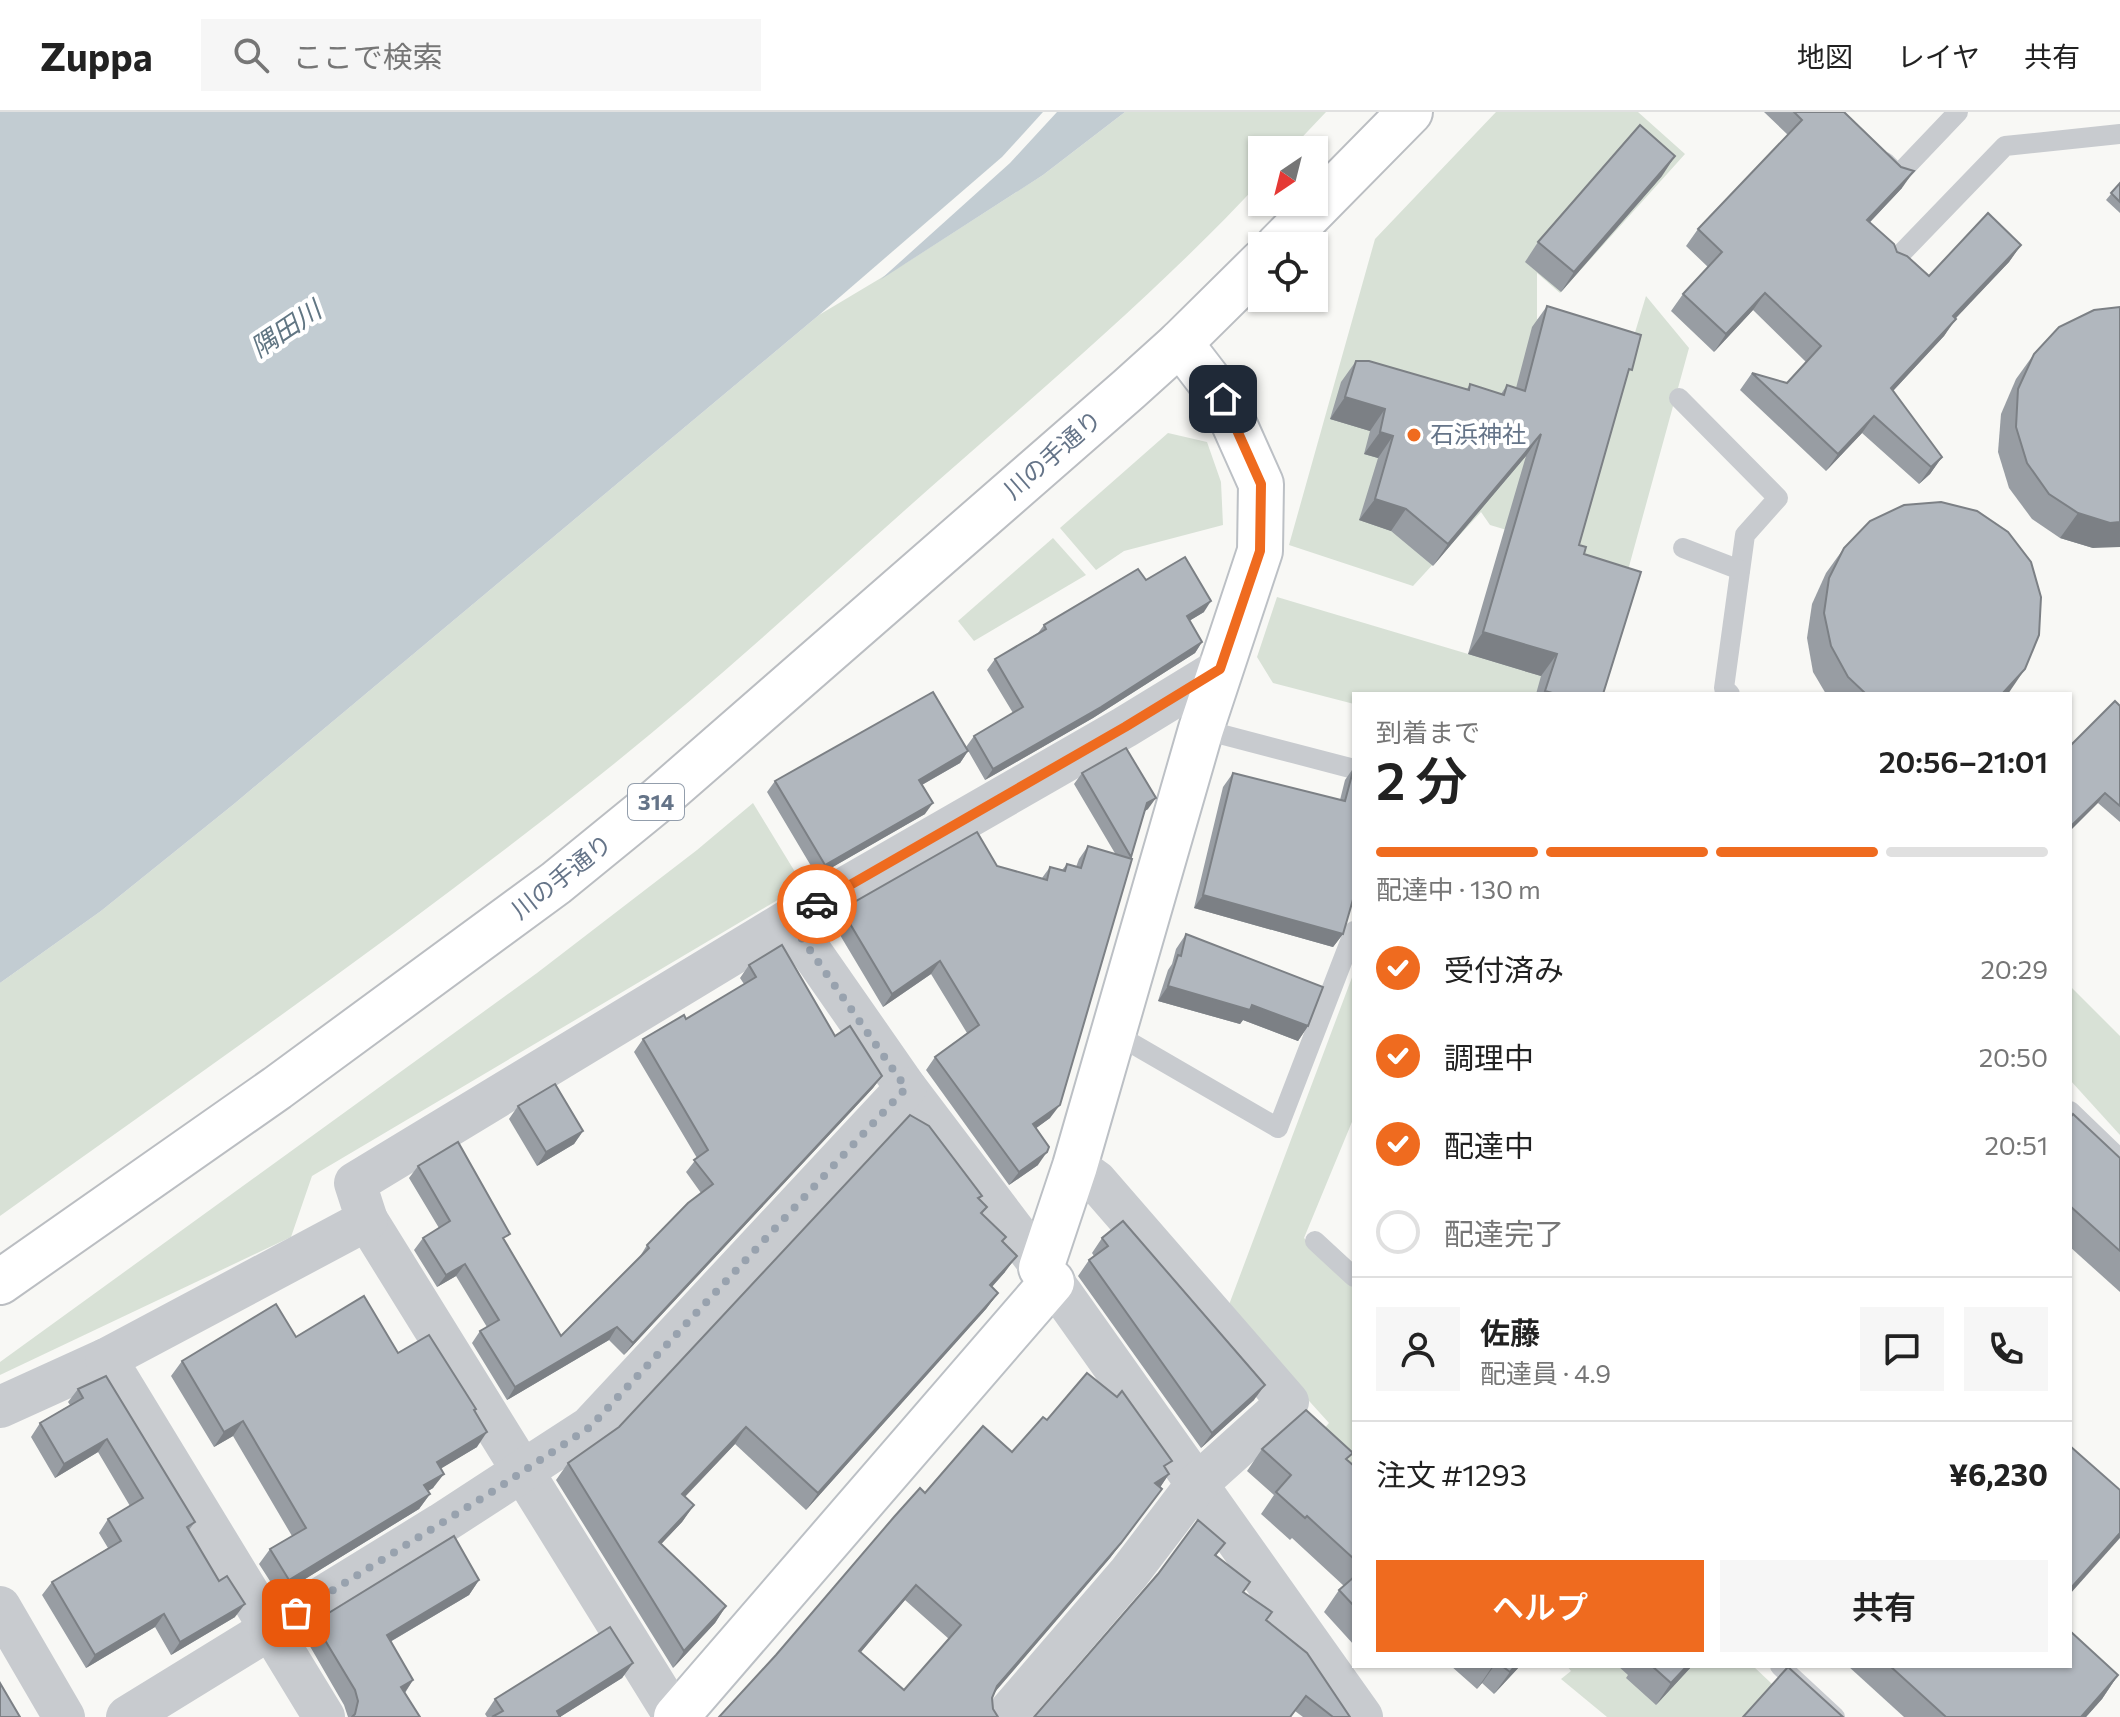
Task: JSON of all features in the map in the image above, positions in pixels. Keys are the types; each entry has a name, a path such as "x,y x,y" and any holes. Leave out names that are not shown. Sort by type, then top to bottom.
{"main road":[{"path":"1292,232 1410,112"},
{"name":"川の手通り","path":"0,1282 277,1088 556,883 659,799 1180,343 1248,276"},
{"path":"676,1717 1047,1275 1075,1166 1201,729 1260,551 1261,484 1223,399 1180,343"}],"street":[{"path":"676,1717 367,1220 355,1183 789,920 1220,669"},
{"path":"789,920 906,1088 1047,1275 1196,1485 1344,1709"},
{"path":"127,1717 522,1473 590,1427 906,1088"},
{"path":"1005,1717 1129,1573 1196,1485 1288,1402 1096,1181 1075,1166"},
{"path":"0,1407 106,1359 367,1220"},
{"path":"106,1359 324,1717"},
{"path":"0,1607 64,1717"}],"lane":[{"path":"1865,143 1898,175 1958,112"},
{"path":"1894,261 2005,146 2120,134"},
{"path":"1679,398 1778,498 1745,535 1724,692"},
{"path":"1683,548 1740,570"},
{"path":"1201,729 1352,768"},
{"path":"1114,1033 1278,1128 1352,936"},
{"path":"2072,1113 2120,1159"},
{"path":"1315,1241 1352,1275"},
{"path":"1782,1668 1835,1717"}],"shaded area":[{"path":"1125,112 1326,112 1303,136 1248,136 1248,195 1223,221 1058,375 634,748 372,949 0,1216 0,983 101,911 234,804 819,315 1043,175"},
{"path":"1496,112 1638,112 1685,154 1560,293 1537,273 1537,319 1630,349 1646,296 1689,348 1595,692 1352,692 1352,703 1273,683 1257,657 1277,597 1539,675 1574,550 1490,525 1481,512 1413,586 1289,545 1375,239"},
{"path":"1168,433 1207,442 1221,482 1223,525 1124,551 1096,570 1060,528"},
{"path":"1053,538 1086,575 974,641 958,621"},
{"path":"753,803 803,885 312,1176 291,1237 0,1375 0,1362 537,973"},
{"path":"1352,977 1352,1122 1304,1238 1352,1284 1352,1472 1315,1439 1329,1423 1227,1310"},
{"path":"2072,988 2120,1036 2120,1135 2072,1082"},
{"path":"1569,1668 1755,1668 1807,1717 1607,1717 1561,1679 1571,1671"}],"water":[{"name":"隅田川","path":"0,112 1043,112 1002,157 819,315 234,804 101,911 0,983"},
{"path":"1057,112 1125,112 1043,175 880,280 1010,163"}],"building":[{"path":"1794,112 1844,112 1901,167 1914,171 1867,220 1894,244 1897,252 1907,256 1929,276 1988,213 2021,245 1953,316 1956,319 1891,388 1942,457 1931,467 1874,416 1838,454 1752,373 1787,383 1821,346 1765,293 1726,334 1683,294 1722,252 1698,229 1802,120"},
{"path":"1640,125 1675,156 1574,272 1538,242"},
{"path":"2120,183 2120,202 2111,193"},
{"path":"1547,306 1641,335 1579,545 1586,547 1584,554 1641,572 1604,692 1545,691 1557,654 1483,632 1541,434 1448,544 1406,509 1375,499 1393,436 1380,432 1385,409 1345,397 1356,361 1369,361 1469,390 1470,384 1504,395 1507,385 1525,391"},
{"path":"2120,307 2120,522 2110,523 2078,513 2049,494 2027,463 2016,427 2018,389 2034,354 2059,327 2094,310"},
{"path":"1941,502 1977,511 2008,532 2031,562 2041,597 2039,635 2025,669 2004,692 1864,692 1848,677 1831,646 1824,613 1829,578 1844,548 1870,521 1904,505"},
{"path":"1185,557 1211,601 1187,616 1202,642 1101,707 993,769 974,736 1023,707 995,659 1046,629 1044,625 1138,569 1146,580"},
{"path":"933,692 968,751 919,780 933,803 825,865 775,781"},
{"path":"2115,701 2120,706 2120,806 2105,793 2072,825 2072,744"},
{"path":"1126,748 1156,798 1147,803 1131,857 1082,773"},
{"path":"1233,773 1345,801 1352,775 1352,903 1343,934 1203,895"},
{"path":"977,832 997,866 1047,880 1050,867 1065,871 1067,864 1081,868 1088,846 1132,859 1060,1105 1033,1124 1049,1147 1047,1152 1019,1172 935,1057 979,1025 940,961 892,994 843,912 852,907 851,904"},
{"path":"1186,934 1323,987 1308,1026 1252,1005 1250,1010 1168,986 1178,955 1181,956"},
{"path":"782,945 835,1036 850,1026 882,1076 633,1343 617,1327 515,1387 480,1331 499,1320 465,1264 446,1275 423,1238 450,1221 418,1166 458,1142 510,1234 503,1238 561,1336 649,1248 647,1245 688,1203 713,1184 694,1160 708,1150 643,1039 684,1015 686,1019 756,977 749,965"},
{"path":"555,1084 583,1131 546,1152 518,1106"},
{"path":"910,1115 929,1126 982,1196 978,1198 987,1207 981,1213 1006,1237 1002,1241 1017,1256 990,1285 998,1293 818,1493 746,1427 682,1494 694,1505 659,1542 726,1606 684,1651 568,1463 619,1427"},
{"path":"2072,1115 2120,1158 2120,1251 2072,1208"},
{"path":"1123,1221 1265,1385 1212,1433 1089,1260 1108,1246 1102,1238"},
{"path":"364,1296 398,1353 429,1335 487,1432 437,1462 444,1474 424,1485 430,1494 289,1580 270,1549 306,1528 243,1421 224,1432 182,1361 276,1304 296,1337"},
{"path":"1087,1373 1117,1397 1122,1391 1172,1461 1164,1466 1169,1474 1155,1483 1162,1489 1121,1543 997,1686 992,1698 998,1717 719,1717 920,1488 925,1493 983,1426 1012,1452 1043,1417 1047,1420","holes":["916,1585 961,1625 904,1690 859,1651"]},
{"path":"106,1376 195,1522 187,1527 219,1581 227,1576 245,1604 180,1642 164,1614 95,1655 52,1582 121,1541 108,1519 143,1498 107,1439 64,1464 40,1423 83,1398 78,1389"},
{"path":"1306,1410 1352,1452 1346,1459 1352,1464 1352,1557 1276,1492 1291,1475 1262,1449"},
{"path":"2072,1448 2120,1490 2120,1533 2072,1587"},
{"path":"1198,1520 1225,1543 1215,1555 1250,1582 1243,1592 1272,1612 1266,1620 1307,1653 1350,1717 1333,1717 1306,1696 1290,1717 1034,1717 1158,1574"},
{"path":"454,1536 479,1580 387,1635 413,1680 401,1687 420,1717 352,1717 358,1701 355,1690 314,1622"},
{"path":"1352,1579 1352,1604 1339,1590"},
{"path":"610,1627 633,1663 557,1711 560,1717 492,1717 503,1711 495,1699"},
{"path":"2072,1633 2118,1675 2081,1717 1946,1717 1892,1668 2072,1668"},
{"path":"1654,1668 1685,1668 1671,1683"},
{"path":"1789,1668 1843,1717 1743,1717"},
{"path":"0,1683 20,1717 0,1717"}],"way so far":[{"path":"296,1613 495,1490 590,1427 906,1088 789,920 817,904"}],"place":[{"name":"石浜神社","path":"1414,435"}],"route":[{"path":"817,904 1220,669 1260,551 1261,484 1223,399"}]}
